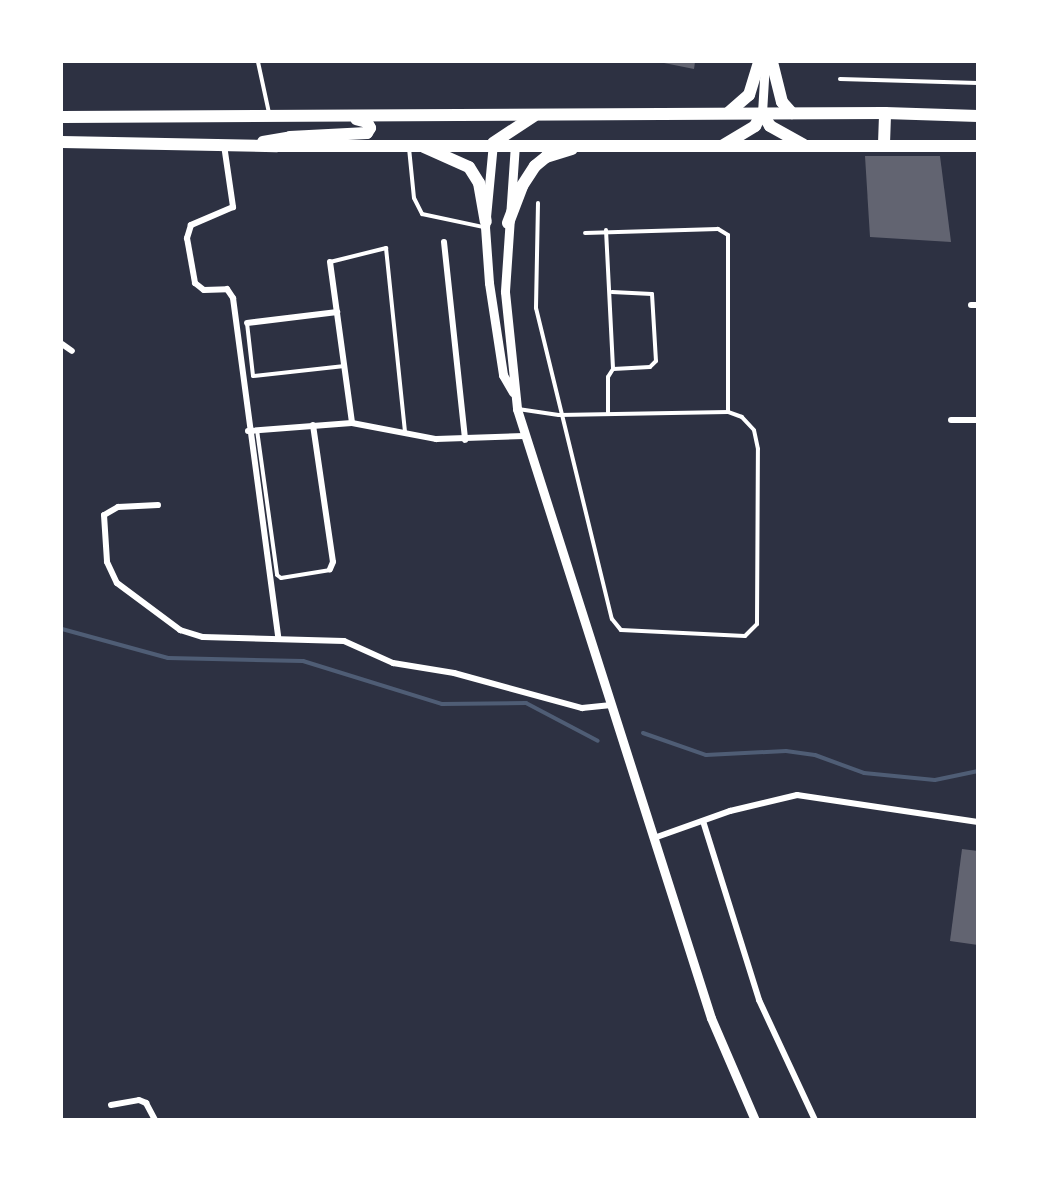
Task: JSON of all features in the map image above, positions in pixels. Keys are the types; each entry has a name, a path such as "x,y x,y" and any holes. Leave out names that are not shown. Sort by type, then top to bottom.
{"highway":[{"path":"728,113 749,94 759,62"},
{"path":"772,62 782,102 792,113"},
{"path":"62,117 728,113 885,113 978,116"},
{"path":"762,113 770,126 807,145"},
{"path":"718,147 755,126 762,113"},
{"path":"884,144 885,113"},
{"path":"478,114 494,120 515,144"},
{"path":"493,143 540,114"},
{"path":"251,146 283,137 367,133 370,128 367,122 349,117"},
{"path":"62,142 251,146 493,143 718,147 884,144 978,146"},
{"path":"413,145 469,167 482,190 486,224"},
{"path":"508,223 522,186 535,166 546,157 582,146"}],"street":[{"path":"762,113 765,62"},
{"path":"493,143 486,224 497,344 503,375 514,394"},
{"path":"515,144 505,292 517,409 609,705 711,1018 755,1119"},
{"path":"224,145 233,207 191,225 187,238 195,284 204,290 227,289 233,298 248,431 278,637"},
{"path":"444,242 465,440"},
{"path":"330,261 352,423"},
{"path":"246,323 337,312"},
{"path":"62,344 72,351"},
{"path":"951,420 978,420"},
{"path":"248,431 352,423 405,435 465,440 524,436"},
{"path":"313,425 333,562 330,569"},
{"path":"158,505 118,507 104,515 107,562 117,583 165,620 193,635 345,641 393,663 454,673 582,708 609,705"},
{"path":"654,838 703,821 797,795 978,822"},
{"path":"703,821 759,1000 815,1119"},
{"path":"111,1105 139,1100 147,1103 155,1119"}],"lane":[{"path":"258,62 270,116"},
{"path":"840,80 978,83"},
{"path":"413,145 416,207 422,214 486,224"},
{"path":"517,409 559,415 728,412 742,417 754,430 758,449 757,624 745,636 627,632 616,626 559,415 536,308 538,203"},
{"path":"585,233 606,230 718,229 728,235 728,412"},
{"path":"606,230 612,292 613,369 608,377 608,414"},
{"path":"330,261 386,248 405,435"},
{"path":"612,292 652,294 656,361 650,367 613,369"},
{"path":"246,323 253,376 344,366"},
{"path":"257,430 277,575 281,578 330,569"}],"building":[{"path":"659,62 695,62 694,69"},
{"path":"865,156 940,156 951,242 870,237"},
{"path":"962,849 978,851 978,945 950,941"}],"waterway":[{"path":"62,629 168,658 303,661 442,704 526,703 598,741"},
{"path":"643,733 706,755 786,751 815,755 864,773 935,780 978,771"}]}
